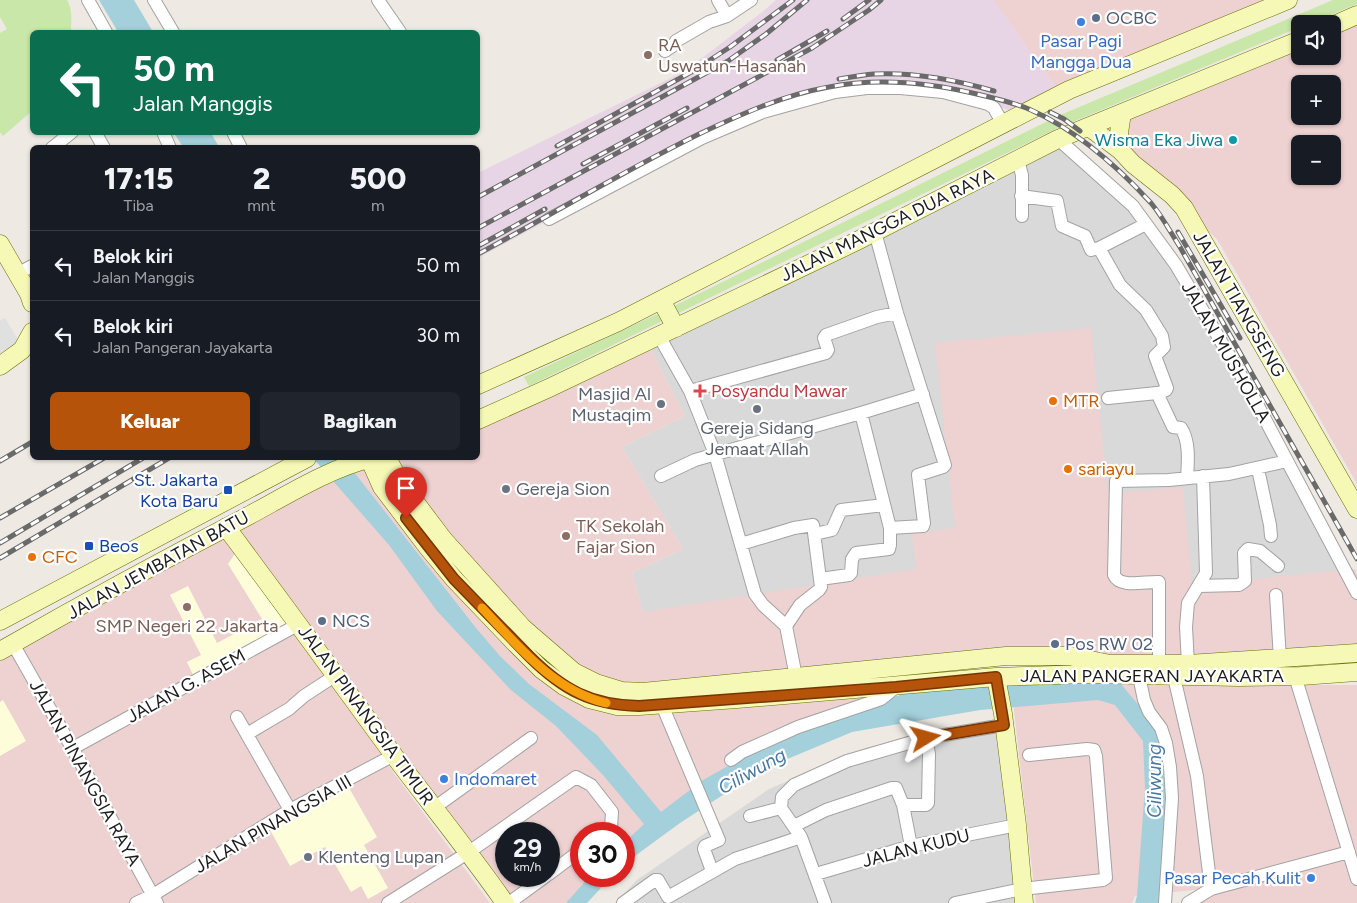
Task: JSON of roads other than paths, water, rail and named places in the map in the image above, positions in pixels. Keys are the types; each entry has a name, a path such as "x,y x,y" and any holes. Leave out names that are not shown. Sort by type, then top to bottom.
{"main road":[{"name":"JALAN MANGGA DUA RAYA","path":"480,384 618,322 1069,90 1288,0"},
{"path":"1341,22 1357,15"},
{"name":"JALAN MANGGA DUA RAYA","path":"480,419 676,328 875,232 1058,139 1291,44"},
{"path":"1120,150 1119,132 1122,113"},
{"name":"JALAN TIANGSENG","path":"1089,127 1120,150 1134,164 1172,194 1184,208 1357,509"},
{"path":"0,244 25,270 30,294"},
{"path":"661,300 676,328"},
{"path":"0,366 22,350 30,336"},
{"name":"JALAN JEMBATAN BATU","path":"0,621 303,460"},
{"name":"JALAN JEMBATAN BATU","path":"6,647 226,527 317,480 365,460"},
{"name":"JALAN PANGERAN JAYAKARTA","path":"365,460 382,487 454,579 535,662 564,686 588,699 617,706 1088,674 1174,677 1295,676 1357,672"},
{"name":"JALAN PANGERAN JAYAKARTA","path":"388,460 400,482 468,568 523,628 574,672 596,683 622,691 643,692 1006,656 1071,656 1110,664 1188,664 1357,654"},
{"name":"JALAN PINANGSIA TIMUR","path":"226,527 505,903"},
{"path":"454,579 468,568"},
{"path":"869,669 867,678 871,688"},
{"path":"848,672 854,681 854,686 850,690"},
{"path":"997,679 1017,825 1023,896"}],"street":[{"path":"88,0 105,30"},
{"path":"154,0 173,30"},
{"path":"378,0 399,30"},
{"path":"718,0 727,16"},
{"path":"665,51 674,45 676,40 709,22 727,16 751,0"},
{"path":"549,219 702,138 763,112 834,92 867,88 900,88 943,92 988,104 994,108 1002,124"},
{"path":"56,145 68,135"},
{"name":"JALAN MUSHOLLA","path":"1058,139 1133,206 1176,265 1227,350 1357,593"},
{"path":"1018,160 1022,175 1022,216"},
{"path":"1021,196 1057,202 1062,226 1085,236 1091,250 1099,248 1146,224"},
{"path":"875,232 897,313 944,466 918,475 924,525 890,528"},
{"path":"1099,248 1120,285 1146,310 1162,336 1164,346 1155,356 1167,388 1157,394 1108,398"},
{"path":"690,391 826,353 828,350 824,338 826,335 877,317 897,313"},
{"path":"659,336 690,391 715,454 755,594 763,605 786,626 796,677"},
{"path":"661,476 695,460 861,414 923,394"},
{"path":"1157,394 1173,427 1181,428 1183,432 1188,452 1187,478"},
{"path":"820,579 849,575 851,573 852,559 856,553 888,549 890,545 890,528 861,414"},
{"path":"1159,664 1159,582 1120,582 1114,575 1116,481 1187,478 1258,469 1287,461"},
{"path":"1258,469 1270,525 1270,536"},
{"path":"1188,664 1186,626 1188,603 1206,573 1203,476"},
{"path":"815,534 832,530 841,510 884,505"},
{"path":"741,544 810,524 813,525 820,579 819,590 800,605 786,626"},
{"path":"1199,586 1240,585 1245,581 1244,552 1248,549 1260,551 1278,566"},
{"path":"1276,595 1280,659"},
{"name":"JALAN G. ASEM","path":"73,748 299,624"},
{"name":"JALAN PINANGSIA RAYA","path":"6,647 73,748 155,899"},
{"path":"247,734 289,709 304,696 336,675"},
{"path":"1139,676 1144,700 1166,743 1170,767 1172,798 1165,903"},
{"path":"1295,676 1357,879"},
{"path":"1174,677 1197,776 1211,889"},
{"path":"731,760 742,752 798,727 881,699 896,687"},
{"path":"662,704 719,840 705,846 704,849 712,871"},
{"path":"237,717 256,754 290,810"},
{"path":"825,903 816,874 798,832 781,808 782,797 786,792 794,785 848,761 926,738 1004,720"},
{"path":"434,808 531,738"},
{"path":"902,805 928,803 929,754 926,738"},
{"path":"955,903 1023,896 1103,880 1106,876 1094,750 1087,749 1029,755"},
{"name":"JALAN PINANGSIA III","path":"136,903 155,899 290,810 394,755"},
{"path":"388,903 469,852 576,776 591,785 612,812 611,822"},
{"path":"623,903 655,880 658,880 668,897 735,859 798,832 834,807 892,788 898,790 911,846"},
{"path":"750,816 781,808"},
{"name":"JALAN KUDU","path":"816,874 911,846 1017,825"},
{"path":"1188,903 1211,889 1349,852"},
{"path":"509,903 531,887"}],"water":[{"path":"99,0 134,0 152,30 117,30"},
{"path":"175,135 212,135 218,145 182,145"},
{"name":"Ciliwung","path":"315,460 345,460 500,656 529,684 597,735 661,812 703,780 787,733 909,692 1109,676 1120,683 1147,715 1162,740 1168,774 1160,903 1135,903 1145,787 1143,741 1115,705 1098,700 980,710 852,732 761,770 680,823 635,856 635,833 644,824 603,775 556,726 511,690 437,611 389,545"},
{"path":"580,887 602,887 587,903 566,903"}],"railway":[{"path":"557,146 693,71 730,47 793,0"},
{"path":"480,196 728,61 766,34 807,0"},
{"path":"843,19 869,0"},
{"path":"480,227 812,48 881,0"},
{"path":"777,60 827,31"},
{"path":"839,79 861,75 904,74 950,80 994,91"},
{"path":"480,253 697,135 745,113 795,95 848,84 886,82 944,87 1019,105 1048,118 1096,150 1125,176 1155,208 1180,247 1357,559"},
{"path":"583,164 687,108"},
{"path":"1050,112 1064,119 1080,131"},
{"path":"480,245 545,209"},
{"path":"1178,232 1240,338"},
{"path":"0,461 30,443"},
{"path":"0,518 101,460"},
{"path":"0,543 140,460"},
{"path":"0,558 166,460"}],"place":[{"name":"OCBC","path":"1096,18"},
{"name":"Pasar Pagi Mangga Dua","path":"1081,22"},
{"name":"RA Uswatun-Hasanah","path":"648,55"},
{"name":"Wisma Eka Jiwa","path":"1233,140"},
{"name":"Posyandu Mawar","path":"700,391"},
{"name":"MTR","path":"1053,401"},
{"name":"Masjid Al Mustaqim","path":"661,404"},
{"name":"Gereja Sidang Jemaat Allah","path":"757,409"},
{"name":"sariayu","path":"1068,469"},
{"name":"Gereja Sion","path":"506,489"},
{"name":"St. Jakarta Kota Baru","path":"228,490"},
{"name":"TK Sekolah Fajar Sion","path":"566,536"},
{"name":"Beos","path":"89,546"},
{"name":"CFC","path":"32,557"},
{"name":"SMP Negeri 22 Jakarta","path":"187,607"},
{"name":"NCS","path":"322,621"},
{"name":"Pos RW 02","path":"1055,644"},
{"name":"Indomaret","path":"444,779"},
{"name":"Klenteng Lupan","path":"308,857"},
{"name":"Pasar Pecah Kulit","path":"1311,878"}]}
